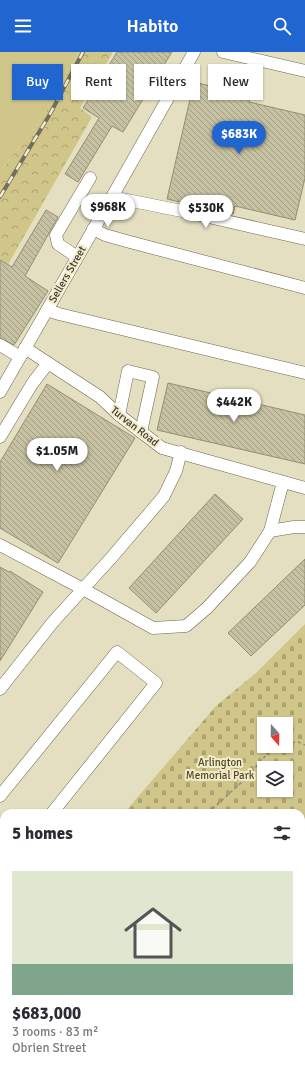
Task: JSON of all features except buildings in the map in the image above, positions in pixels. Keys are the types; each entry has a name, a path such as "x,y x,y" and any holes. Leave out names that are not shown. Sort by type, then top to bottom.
{"street":[{"name":"Sellers Street","path":"0,392 194,52"},
{"path":"224,52 305,71"},
{"path":"77,257 58,244 56,236 90,178"},
{"path":"112,197 187,212 305,239"},
{"path":"93,229 105,235 130,242 305,288"},
{"path":"47,310 305,373"},
{"name":"Turvan Road","path":"0,345 48,363 100,397 119,416 162,448 181,452 305,488"},
{"path":"0,437 32,384 48,363"},
{"path":"119,416 128,371 153,377 141,432"},
{"path":"0,689 53,622 164,496 176,471 181,452"},
{"path":"0,545 84,588 154,628 186,626 207,608 250,562 270,531 283,482"},
{"path":"270,531 294,527 305,527"},
{"path":"0,796 117,652 156,683 55,809"}],"path":[{"path":"293,742 298,742 305,745"},
{"path":"212,809 244,780 268,753"}],"green space":[{"path":"0,52 78,52 63,81 63,64 12,64 12,100 54,100 0,172"},
{"path":"78,52 113,52 106,64 72,64"},
{"path":"71,65 71,100 85,100 80,108 92,117 6,268 0,265 0,172 54,100 63,100 63,81"},
{"name":"Arlington Memorial Park","path":"305,624 305,809 127,809 216,706 256,673"}],"railway":[{"path":"0,197 50,114 83,52"}]}
